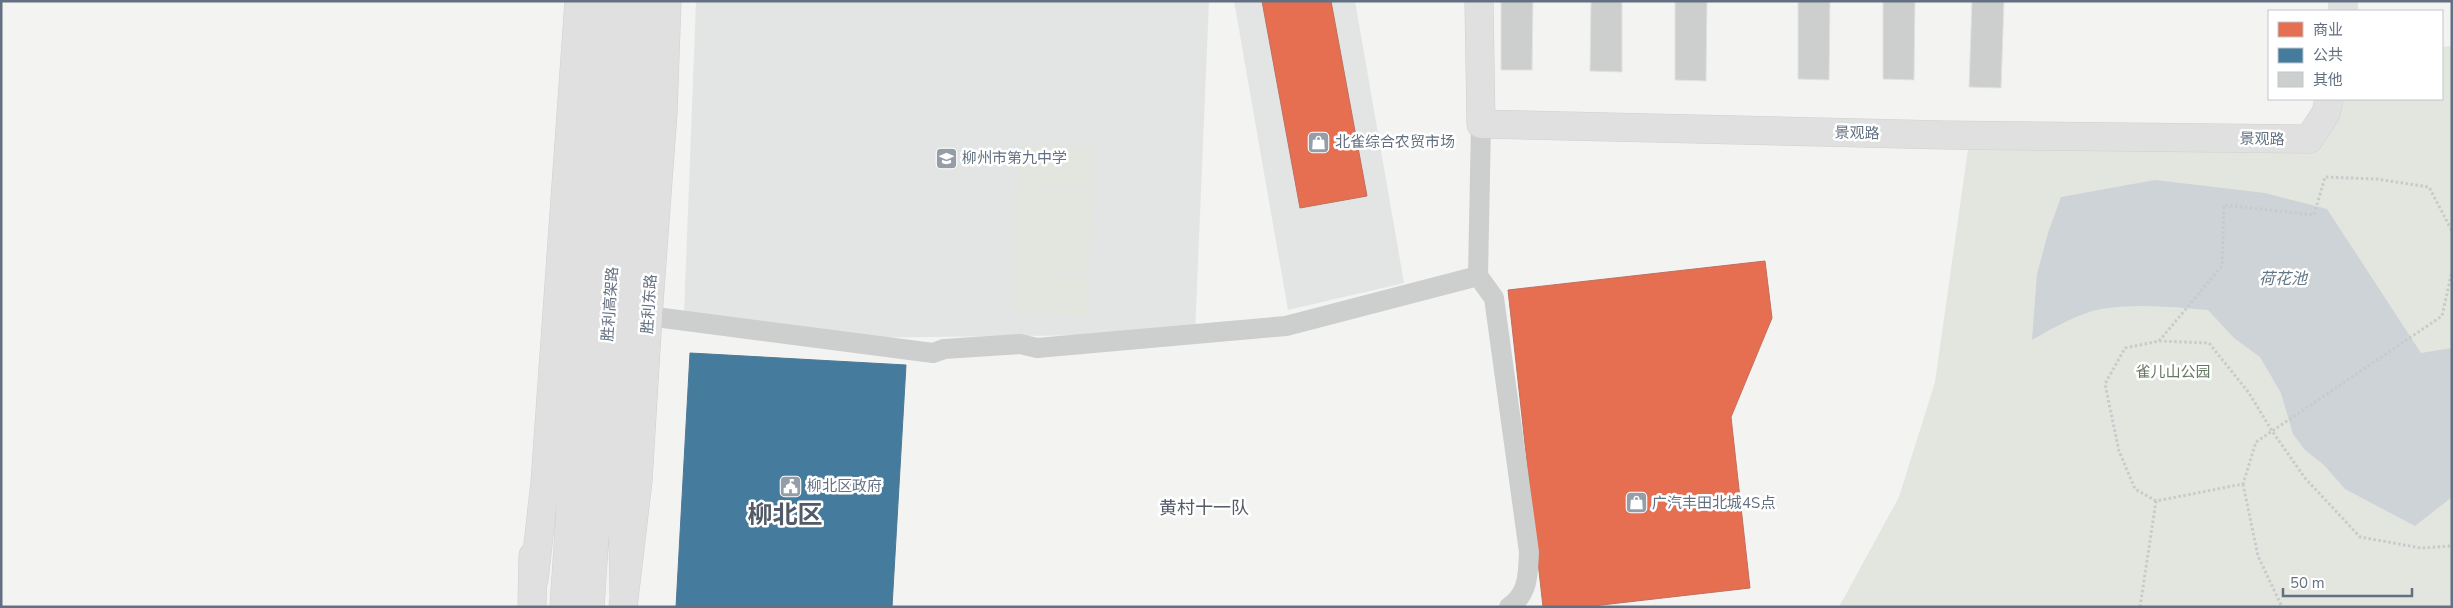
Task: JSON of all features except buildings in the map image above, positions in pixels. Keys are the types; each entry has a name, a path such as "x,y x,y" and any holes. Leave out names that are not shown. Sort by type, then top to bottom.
{"main road":[{"path":"534,580 532,478 571,1"},
{"path":"532,607 545,482 579,1"},
{"name":"胜利高架路","path":"564,607 604,1"},
{"name":"胜利高架路","path":"590,607 630,1"},
{"path":"623,600 622,481 647,113 652,1"},
{"name":"胜利东路","path":"623,600 638,481 663,112 667,1"},
{"path":"1479,1 1481,124"},
{"name":"景观路","path":"1481,124 1953,135 2309,140 2326,113 2329,100"}],"street":[{"path":"1481,124 1478,276 1494,298 1529,552 1528,578 1519,600 1509,607"},
{"path":"648,316 933,353 944,349 1020,344 1037,348 1286,326 1478,276"}],"path":[{"path":"2159,341 2222,266 2224,206 2314,215 2325,177 2376,178 2428,186 2452,231"},
{"path":"2282,607 2258,556 2243,484 2256,442 2442,316 2452,271"},
{"path":"2243,484 2156,501 2135,489 2119,452 2105,384 2125,348 2159,341 2209,343 2249,392 2272,431 2306,478 2360,536 2421,548 2452,546"},
{"path":"2140,607 2156,501"}],"shaded area":[{"name":"柳州市第九中学","path":"696,1 1209,1 1195,334 843,338 684,315"},
{"name":"北雀综合农贸市场","path":"1234,1 1355,1 1404,283 1288,310"}],"green space":[{"name":"雀儿山公园","path":"2452,46 2452,607 1839,607 1899,497 1935,382 1970,135 2309,139 2328,100 2443,100 2443,47"},
{"path":"1019,144 1095,147 1093,188 1017,184"},
{"path":"1017,187 1093,191 1091,232 1015,228"},
{"path":"1015,229 1090,233 1088,273 1013,269"},
{"path":"1014,271 1089,275 1088,316 1012,312"}],"water":[{"name":"荷花池","path":"2155,180 2265,193 2327,209 2421,353 2452,348 2452,497 2415,526 2345,489 2324,465 2305,450 2293,434 2281,393 2260,357 2234,338 2208,310 2141,306 2101,309 2074,318 2032,340 2037,274 2048,233 2061,197"}],"place":[{"name":"北雀综合农贸市场","path":"1319,142"},
{"name":"柳州市第九中学","path":"946,158"},
{"name":"柳北区政府","path":"791,486"},
{"name":"广汽丰田北城4S点","path":"1636,503"}],"district":[{"name":"黄村十一队","path":"1204,508"},
{"name":"柳北区","path":"785,515"}]}
